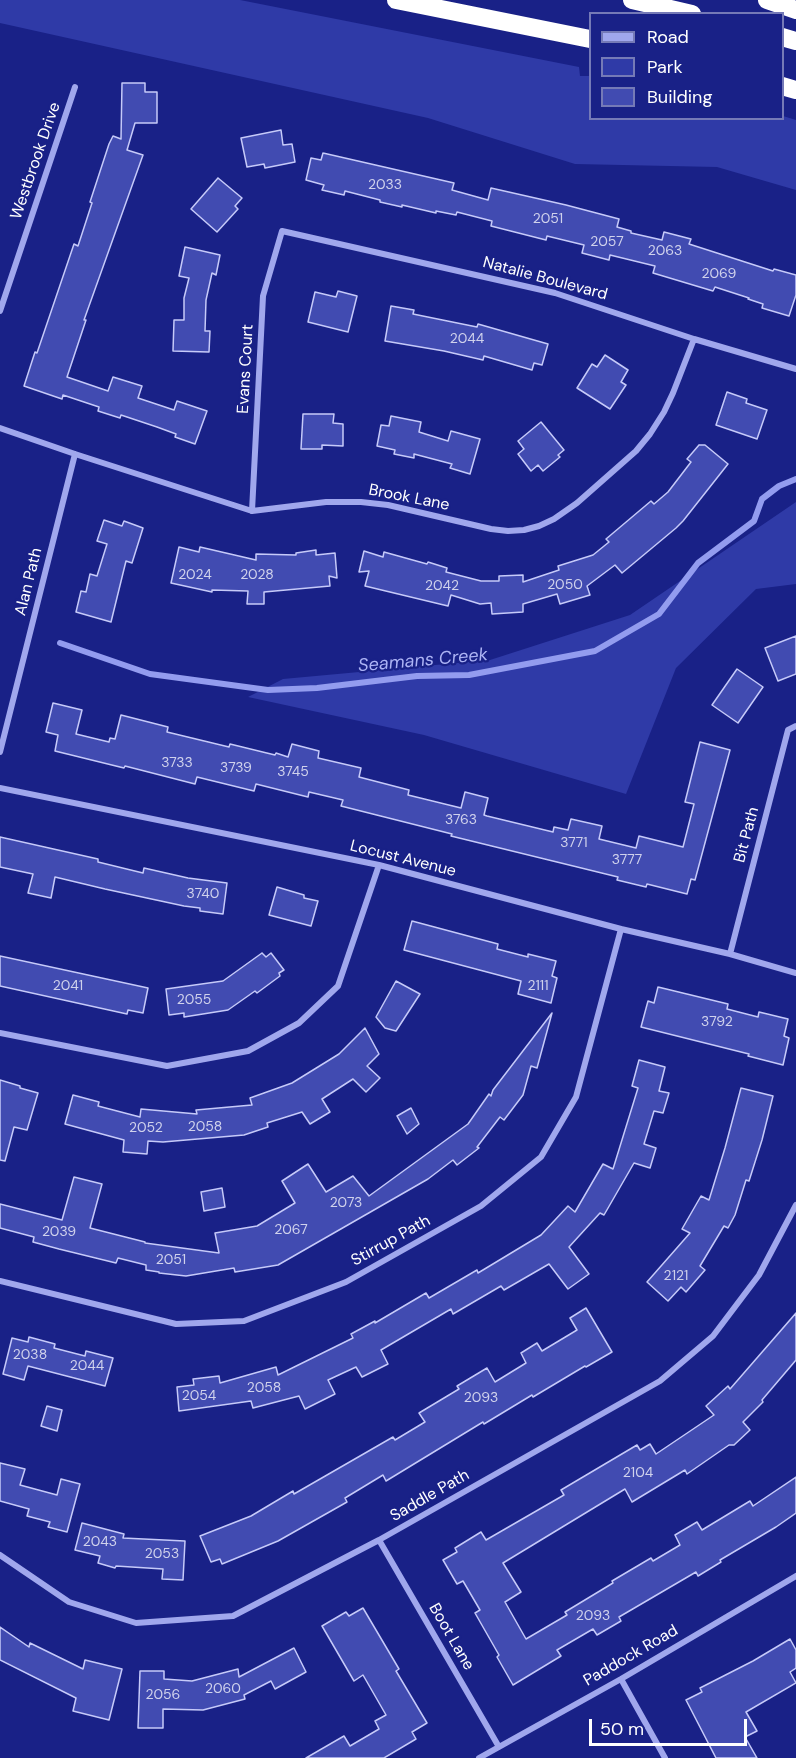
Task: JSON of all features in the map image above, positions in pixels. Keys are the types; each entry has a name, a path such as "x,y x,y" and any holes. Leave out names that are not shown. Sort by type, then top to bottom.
{"highway":[{"path":"396,0 589,39"},
{"path":"632,0 683,12"},
{"path":"767,0 796,10"}],"street":[{"name":"Westbrook Drive","path":"0,311 75,87"},
{"name":"Natalie Boulevard","path":"282,231 555,293 694,339 796,369"},
{"name":"Evans Court","path":"252,511 263,296 282,231"},
{"name":"Brook Lane","path":"0,428 252,511 326,502 360,501 388,505 491,529 524,530 555,519 578,503 623,464 643,443 669,403 694,339"},
{"name":"Alan Path","path":"0,752 75,454"},
{"name":"Bit Path","path":"730,954 788,730 796,726"},
{"name":"Locust Avenue","path":"0,788 379,865 621,929 730,954 796,973"},
{"path":"0,1033 167,1066 248,1052 299,1023 338,986 379,865"},
{"name":"Stirrup Path","path":"0,1281 176,1324 244,1321 346,1281 481,1206 541,1157 576,1097 621,929"},
{"name":"Saddle Path","path":"0,1555 69,1602 136,1623 233,1616 379,1540 660,1381 713,1336 759,1275 796,1205"},
{"name":"Boot Lane","path":"379,1540 499,1747"},
{"name":"Paddock Road","path":"479,1758 621,1679 796,1576"},
{"path":"621,1679 665,1758"}],"green space":[{"path":"0,0 240,0 579,67 580,76 589,76 589,120 784,120 784,116 796,120 796,190 717,167 575,164 428,118 0,23"},
{"path":"796,502 796,584 756,589 676,668 626,794 424,735 248,697 283,679 490,660 630,615"}],"building":[{"path":"122,83 145,83 145,92 157,92 157,123 135,123 127,150 143,155 84,320 86,320 67,377 108,391 113,377 142,386 138,398 174,410 177,401 207,411 195,444 157,427 121,415 120,418 98,411 99,407 63,395 62,399 24,386 74,244 78,246 109,144 113,136 121,139"},
{"path":"281,130 283,145 292,144 295,162 265,168 264,164 247,167 241,138"},
{"path":"323,153 454,183 452,190 488,200 491,188 619,219 617,227 631,231 631,233 662,240 664,232 691,239 689,244 773,271 774,269 796,275 796,295 789,316 762,308 763,304 715,287 713,291 653,273 655,266 610,255 609,260 582,253 584,245 547,236 546,240 491,226 492,221 457,212 456,215 436,211 436,213 380,202 380,200 345,191 344,195 322,190 324,185 306,180 311,158 321,160"},
{"path":"218,178 242,198 235,206 238,209 217,232 191,209"},
{"path":"185,247 220,255 216,275 212,273 206,300 205,331 210,331 209,352 173,351 174,320 184,320 184,298 189,278 179,276"},
{"path":"338,291 357,296 348,332 308,322 315,292 336,297"},
{"path":"391,306 414,310 413,314 477,327 478,324 548,344 542,365 534,363 532,370 484,356 483,360 385,341"},
{"path":"605,355 628,370 621,382 626,385 610,409 577,388 592,364 597,367"},
{"path":"727,392 747,399 746,403 767,410 757,439 716,425"},
{"path":"303,414 334,414 333,423 343,424 343,446 322,445 322,449 301,449"},
{"path":"391,416 421,422 419,432 448,441 451,431 480,439 470,474 450,468 452,464 414,454 414,458 394,454 395,450 377,446 381,425 389,426"},
{"path":"541,422 564,450 558,455 560,457 543,471 538,465 531,471 518,454 524,449 518,441"},
{"path":"699,445 705,445 728,464 676,528 622,573 615,565 587,586 590,595 560,604 557,594 523,604 523,612 492,614 491,603 480,604 451,595 448,606 365,586 369,571 359,572 364,551 383,557 384,552 427,564 428,562 447,568 446,572 481,581 499,581 499,576 523,575 523,582 559,570 558,566 593,555 609,542 606,539 651,501 654,504 668,492 691,462 687,459"},
{"path":"104,520 122,526 124,521 143,528 132,563 126,561 111,622 76,612 81,591 86,592 90,574 97,576 107,544 97,541"},
{"path":"179,547 199,552 200,547 256,560 256,554 296,555 296,553 316,550 316,555 335,553 337,578 329,576 330,586 264,592 264,604 247,604 248,591 212,590 212,592 171,583"},
{"path":"796,636 796,674 778,681 765,648"},
{"path":"737,669 763,687 738,723 712,705"},
{"path":"53,703 82,710 76,734 109,742 110,738 115,739 121,715 168,727 167,732 275,755 276,753 288,757 292,744 319,751 318,758 361,768 359,777 409,790 408,795 461,808 465,792 488,798 484,815 487,816 553,832 554,827 568,830 571,819 602,826 599,839 636,848 639,836 683,847 694,804 685,802 700,742 730,750 695,880 691,879 687,894 647,884 646,887 617,880 618,877 451,836 452,834 341,806 343,800 309,792 308,797 256,784 254,791 197,777 195,784 55,751 58,735 46,732"},
{"path":"0,837 98,859 98,862 143,873 144,868 188,878 227,883 223,914 200,911 200,908 55,877 51,898 28,893 33,874 0,867"},
{"path":"277,887 318,901 311,926 269,915"},
{"path":"412,921 498,944 497,949 556,961 552,976 557,978 551,1003 518,994 521,981 404,950"},
{"path":"262,953 266,957 271,953 284,970 279,973 280,976 257,993 255,991 228,1010 184,1017 184,1013 169,1015 166,989 223,981"},
{"path":"0,956 148,988 143,1013 128,1010 127,1014 0,986"},
{"path":"396,981 420,994 396,1031 385,1028 376,1017"},
{"path":"658,987 728,1004 727,1009 758,1017 759,1012 788,1019 784,1036 789,1038 783,1065 748,1056 749,1054 641,1027 648,1001 654,1003"},
{"path":"552,1013 537,1068 531,1066 523,1095 504,1120 500,1117 477,1147 479,1148 457,1165 453,1160 428,1179 278,1265 235,1272 234,1268 186,1276 159,1273 146,1270 146,1265 118,1258 116,1263 33,1242 34,1237 0,1228 0,1204 62,1220 74,1177 102,1184 90,1228 145,1243 219,1253 215,1233 257,1226 295,1203 282,1181 308,1164 326,1192 353,1176 369,1196 468,1124"},
{"path":"365,1028 379,1054 367,1066 380,1078 366,1092 353,1079 322,1099 330,1112 310,1124 302,1112 267,1123 268,1127 244,1135 163,1142 148,1141 147,1154 123,1152 124,1140 65,1124 73,1095 99,1102 98,1106 140,1117 141,1109 197,1114 196,1110 252,1105 250,1098 292,1083 339,1054"},
{"path":"639,1060 665,1067 659,1091 669,1093 663,1113 654,1111 644,1144 656,1148 650,1168 634,1163 604,1215 600,1213 569,1247 589,1274 568,1289 549,1264 504,1290 501,1286 453,1314 451,1309 381,1350 388,1364 362,1377 356,1367 328,1380 335,1394 305,1409 299,1396 253,1408 251,1401 179,1411 177,1387 194,1385 193,1379 219,1376 220,1383 276,1367 278,1375 353,1338 351,1334 375,1321 375,1323 426,1293 429,1298 477,1270 478,1273 541,1235 568,1206 575,1212 603,1164 613,1169 638,1088 632,1086"},
{"path":"0,1080 38,1093 27,1130 14,1127 5,1161 0,1160"},
{"path":"741,1088 773,1096 749,1181 746,1180 735,1215 728,1228 724,1226 700,1266 705,1270 686,1292 681,1287 668,1301 647,1282 690,1233 682,1229 701,1196 709,1200"},
{"path":"411,1108 419,1124 407,1134 397,1116"},
{"path":"222,1188 225,1207 204,1211 201,1192"},
{"path":"586,1308 612,1352 484,1424 483,1422 386,1481 383,1475 345,1498 347,1502 278,1541 222,1564 220,1559 211,1562 200,1536 251,1516 393,1437 395,1440 425,1422 419,1413 459,1389 457,1386 487,1368 495,1382 526,1363 521,1353 537,1343 542,1351 577,1330 570,1318"},
{"path":"796,1313 796,1360 762,1400 763,1402 743,1422 750,1430 734,1445 729,1445 687,1474 685,1470 632,1502 625,1489 503,1563 521,1592 505,1602 526,1639 567,1615 565,1612 613,1583 612,1581 651,1558 653,1561 680,1545 675,1535 697,1522 702,1530 750,1501 753,1506 796,1477 796,1513 698,1576 696,1572 619,1617 621,1621 597,1635 593,1629 557,1650 561,1656 513,1685 475,1613 480,1610 463,1581 457,1584 443,1560 457,1552 455,1548 481,1532 486,1540 564,1495 561,1490 637,1445 640,1450 650,1444 656,1454 714,1415 706,1406 728,1386 730,1389"},
{"path":"29,1337 55,1344 54,1348 85,1356 86,1351 113,1358 105,1386 28,1366 24,1380 3,1374 12,1338 28,1342"},
{"path":"47,1406 62,1410 57,1431 41,1426"},
{"path":"0,1463 25,1469 20,1485 57,1495 61,1479 80,1484 67,1532 48,1527 50,1522 27,1516 29,1509 0,1501"},
{"path":"82,1523 124,1534 123,1538 185,1541 183,1580 162,1579 163,1569 116,1566 115,1568 98,1563 100,1556 75,1550"},
{"path":"363,1608 399,1669 396,1671 427,1723 412,1732 416,1739 384,1758 306,1758 344,1736 350,1746 379,1729 375,1721 386,1715 363,1675 354,1681 322,1626 346,1612 349,1616"},
{"path":"0,1627 29,1647 30,1643 83,1669 85,1660 122,1669 109,1720 73,1711 76,1698 0,1660"},
{"path":"790,1639 796,1650 796,1668 790,1672 796,1683 746,1712 757,1731 745,1737 757,1758 716,1758 686,1700 702,1692 700,1688"},
{"path":"294,1648 306,1672 275,1689 271,1681 244,1695 245,1699 203,1710 163,1709 163,1728 138,1728 140,1671 164,1671 164,1679 192,1681 238,1669 239,1677"}],"waterway":[{"name":"Seamans Creek","path":"60,643 150,674 268,690 317,688 417,676 469,675 595,651 659,614 698,563 754,521 762,499 779,486 796,479"}]}
